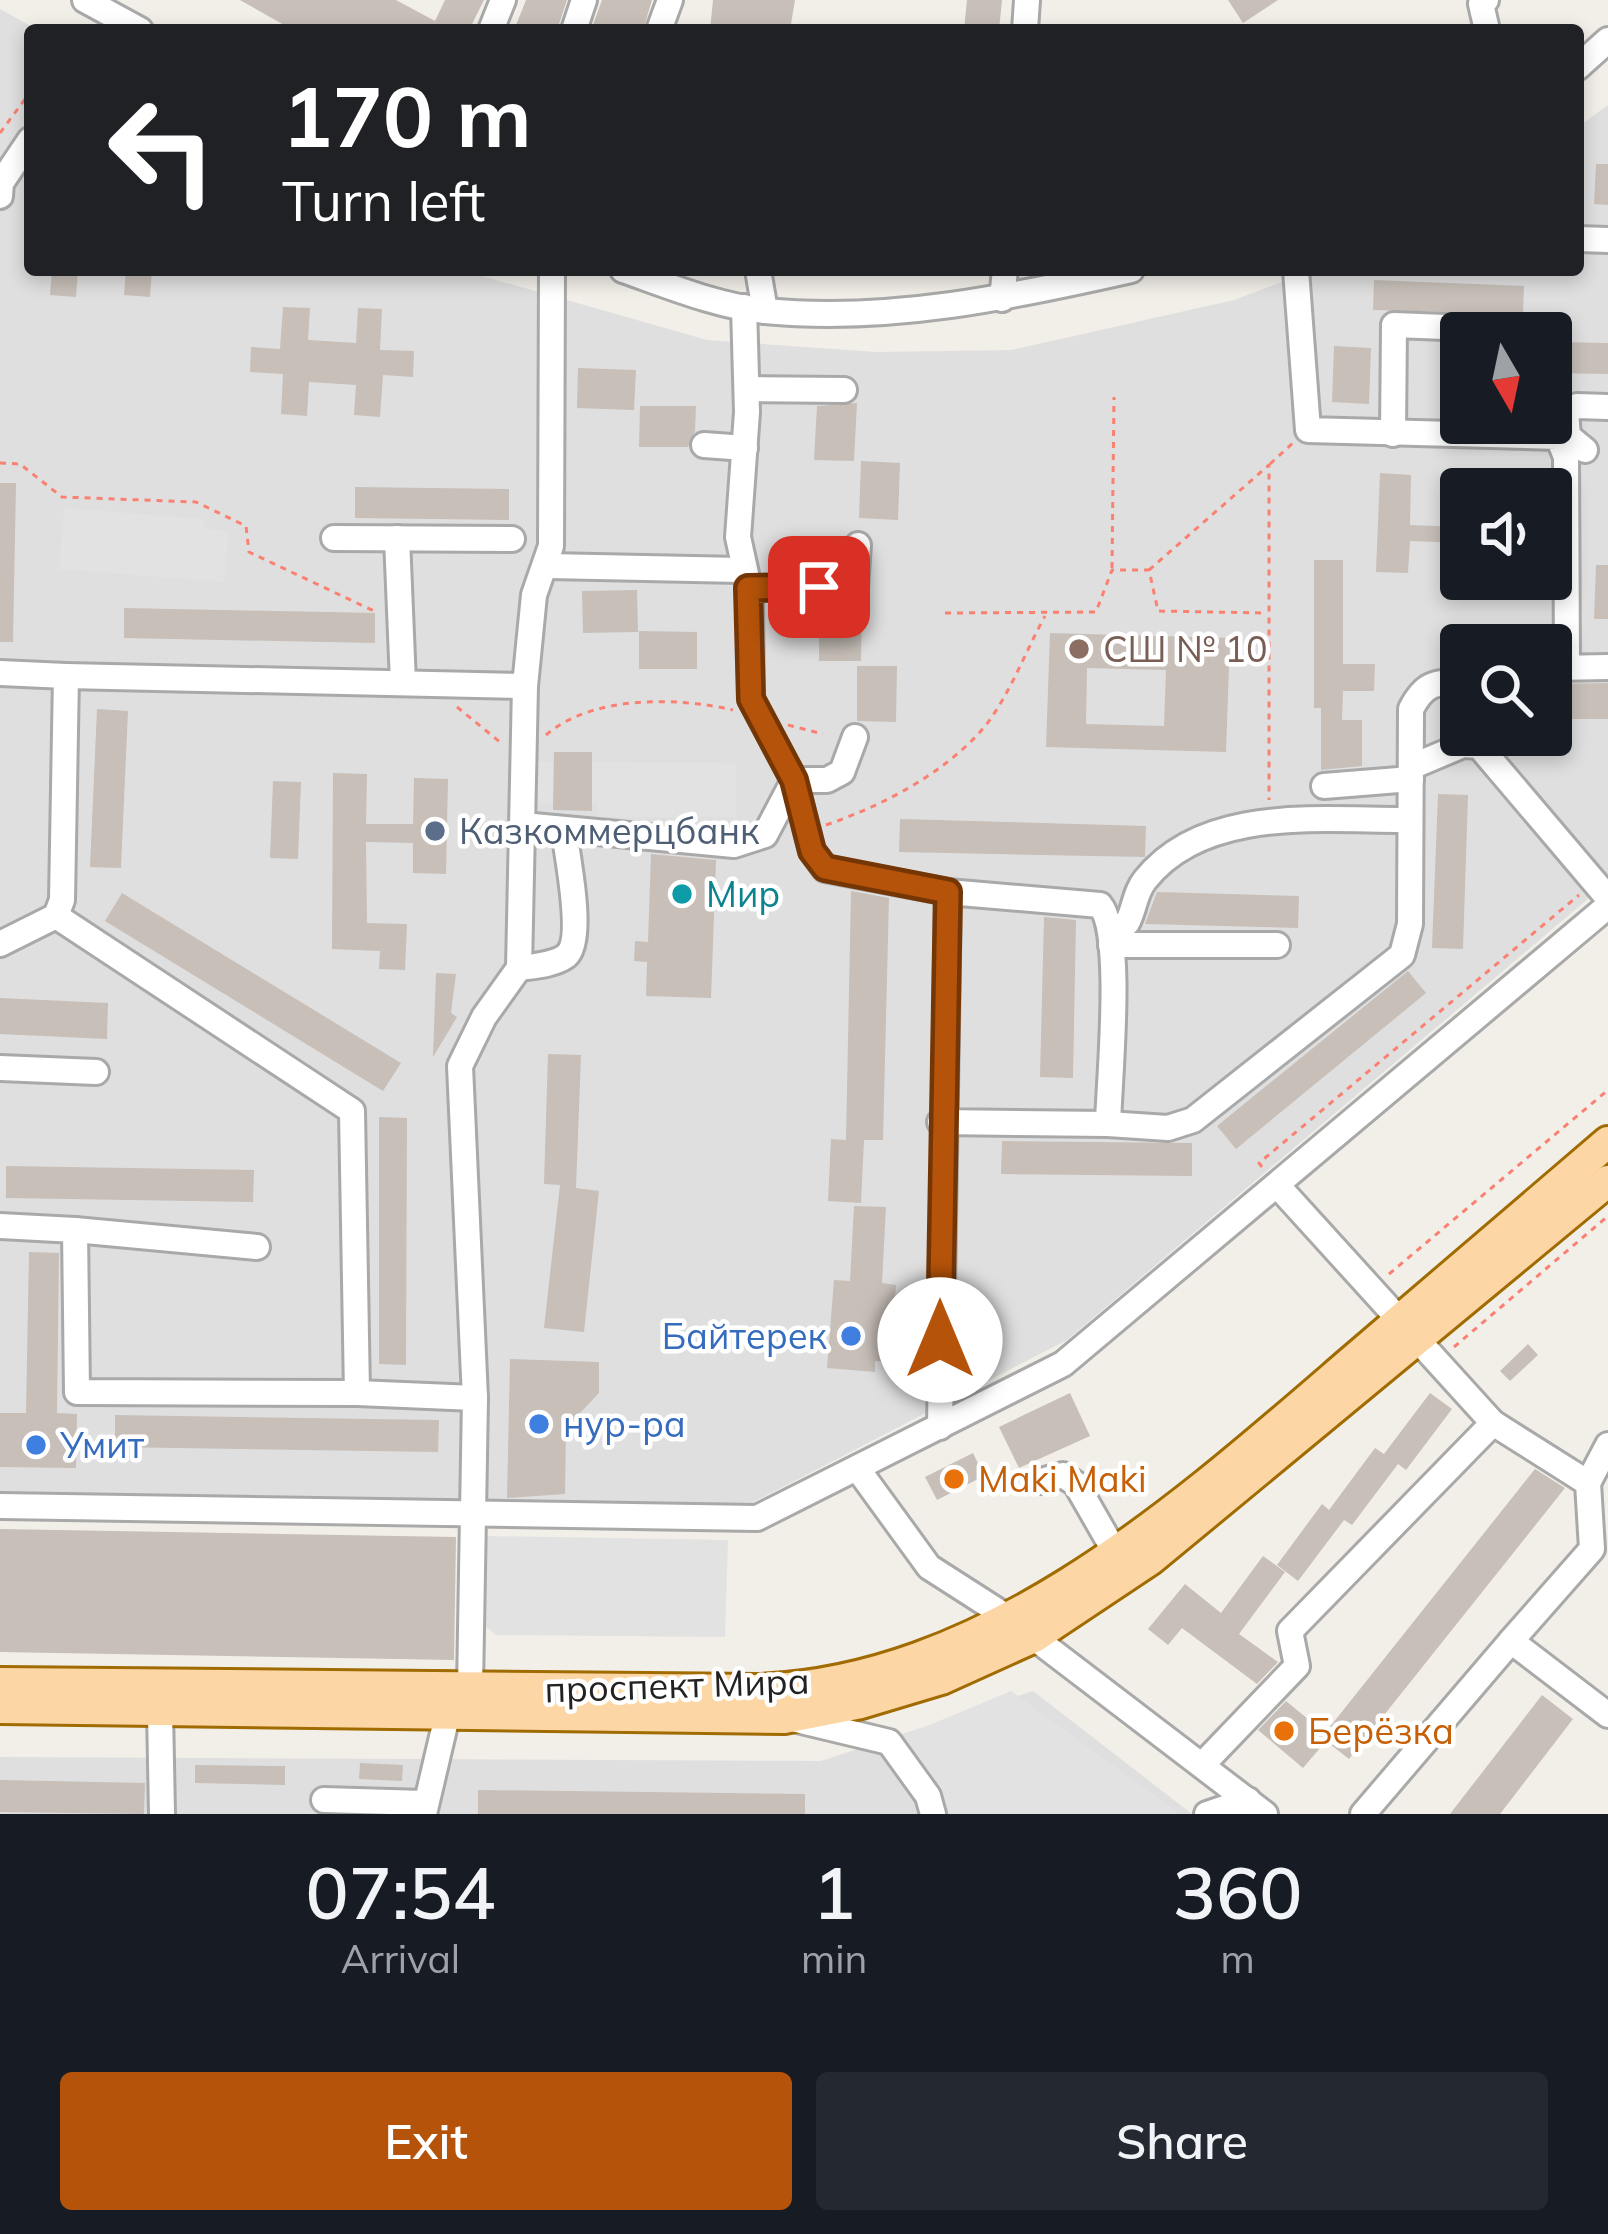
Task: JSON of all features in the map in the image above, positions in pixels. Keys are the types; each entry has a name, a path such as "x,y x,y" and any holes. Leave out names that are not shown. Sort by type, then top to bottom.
{"main road":[{"name":"проспект Мира","path":"0,1684 781,1690 933,1652 1007,1617 1115,1552 1417,1342 1608,1142"},
{"name":"проспект Мира","path":"0,1708 784,1718 861,1703 941,1679 1034,1637 1151,1559 1608,1181"}],"street":[{"path":"85,0 109,23"},
{"path":"1584,62 1608,40"},
{"path":"0,196 1,183 24,149"},
{"path":"324,1800 424,1808 447,1717 470,1688 476,1398 460,1066 484,1017 519,968 523,825 515,757 534,595 548,566 552,276"},
{"path":"643,276 754,309 903,313 1002,299 1104,276"},
{"path":"757,276 745,448 749,679 759,717 794,780 812,851 825,868 948,892 1100,905 1110,938 1108,1124"},
{"path":"1002,299 1004,276"},
{"path":"1297,276 1308,430 1558,437 1586,452"},
{"path":"1394,434 1394,325 1440,327"},
{"path":"747,389 844,390"},
{"path":"1586,452 1568,436 1567,412 1577,406 1608,407"},
{"path":"704,445 745,448"},
{"path":"1564,624 1586,452"},
{"path":"334,538 512,539"},
{"path":"397,538 400,623 411,683"},
{"path":"548,566 855,587 858,544"},
{"path":"1572,668 1608,667"},
{"path":"0,673 524,686"},
{"path":"0,944 56,916 62,900 66,676"},
{"path":"940,1122 1168,1128 1193,1120 1402,956 1410,924 1411,709 1420,690 1440,682"},
{"path":"794,780 827,780 842,772 855,737"},
{"path":"0,1506 757,1518 1063,1364 1277,1185 1603,896 1478,746 1463,746 1411,773 1324,786"},
{"path":"523,825 734,845 765,835 794,780"},
{"path":"1110,938 1127,923 1136,892 1149,875 1206,837 1269,820 1410,820"},
{"path":"519,968 565,957 572,949 575,931 564,831"},
{"path":"940,1426 940,1122 948,892"},
{"path":"56,916 352,1111 357,1393"},
{"path":"1110,938 1276,945"},
{"path":"0,1068 96,1072"},
{"path":"1277,1185 1493,1423 1588,1483"},
{"path":"0,1226 257,1247"},
{"path":"75,1230 77,1391 476,1398"},
{"path":"1203,1764 1297,1666 1290,1631 1493,1423"},
{"path":"1363,1814 1511,1641 1600,1548 1588,1483 1608,1444"},
{"path":"857,1468 929,1567 1007,1617 1257,1807"},
{"path":"1041,1480 1063,1475 1076,1484 1115,1552"},
{"path":"1511,1641 1608,1715"},
{"path":"160,1711 162,1814"},
{"path":"784,1718 889,1742 928,1796 933,1814"},
{"path":"1207,1814 1257,1807"}],"path":[{"path":"0,134 24,101"},
{"path":"946,613 1096,612 1112,570 1114,397"},
{"path":"1112,570 1149,570 1308,430"},
{"path":"0,463 20,464 62,497 196,502 246,526 249,552 400,623"},
{"path":"1269,465 1269,820"},
{"path":"1149,570 1158,611 1268,613"},
{"path":"807,827 868,811 938,769 982,730 1046,614"},
{"path":"411,683 499,738 515,757 577,717 688,699 823,734"},
{"path":"1277,1185 1259,1163 1603,896"},
{"path":"1371,1289 1608,1090"},
{"path":"1417,1342 1608,1216"}],"shaded area":[{"path":"0,9 27,24 24,276 482,276 707,340 877,352 1011,350 1234,300 1298,276 1584,276 1584,123 1608,105 1608,882 1067,1340 740,1509 0,1495"},
{"path":"64,508 204,519 204,529 229,531 224,582 59,569"},
{"path":"535,762 736,763 736,817 598,817 597,803 535,803"},
{"path":"486,1536 728,1540 725,1637 496,1635 484,1625"},
{"path":"1011,1691 1180,1814 933,1814 889,1742"},
{"path":"1033,1691 1192,1814 0,1814 0,1757 821,1761"}],"building":[{"path":"240,0 396,0 435,21 445,0 484,0 472,24 282,24"},
{"path":"526,0 567,0 559,24 516,24"},
{"path":"602,0 652,0 645,24 593,24"},
{"path":"713,0 795,0 791,24 711,24"},
{"path":"967,0 1002,0 1000,24 965,24"},
{"path":"1228,0 1278,0 1243,23"},
{"path":"1596,164 1608,164 1608,205 1594,204"},
{"path":"52,276 78,276 76,297 50,295"},
{"path":"126,276 152,276 150,297 124,295"},
{"path":"1374,280 1524,286 1523,312 1373,310"},
{"path":"283,307 310,308 308,340 356,343 358,308 382,309 380,350 414,351 413,377 383,375 380,417 354,415 356,385 309,382 307,416 281,414 283,374 250,372 251,347 280,349"},
{"path":"1572,342 1608,343 1608,374 1572,373"},
{"path":"1334,346 1371,348 1369,404 1332,402"},
{"path":"578,368 636,370 634,410 577,408"},
{"path":"857,403 854,461 814,460 817,406"},
{"path":"640,406 696,406 695,431 688,447 639,447"},
{"path":"861,461 900,463 898,520 859,518"},
{"path":"1380,473 1411,475 1410,525 1440,526 1440,542 1410,541 1408,573 1376,572"},
{"path":"0,483 16,483 13,642 0,642"},
{"path":"355,487 509,489 509,520 355,518"},
{"path":"1314,560 1343,560 1343,664 1375,664 1374,691 1343,691 1342,720 1362,720 1362,766 1321,770 1321,708 1314,708"},
{"path":"1596,565 1608,565 1608,619 1594,619"},
{"path":"637,590 638,632 583,633 582,591"},
{"path":"862,603 861,661 819,661 819,604"},
{"path":"124,608 375,613 375,643 124,638"},
{"path":"639,631 697,632 697,669 639,669"},
{"path":"1050,633 1230,638 1226,752 1046,747","holes":["1087,668 1166,670 1164,726 1086,724"]},
{"path":"857,666 897,666 896,722 857,721"},
{"path":"1608,683 1608,719 1572,719 1572,684"},
{"path":"97,709 128,711 121,868 90,867"},
{"path":"554,752 592,752 592,811 553,810"},
{"path":"333,773 367,774 366,824 413,824 414,778 448,779 446,874 413,873 413,843 366,842 367,923 407,924 405,970 379,969 380,951 332,949"},
{"path":"273,781 301,782 298,859 270,858"},
{"path":"1438,794 1468,795 1463,949 1432,948"},
{"path":"900,819 1146,826 1145,857 899,852"},
{"name":"Мир","path":"651,854 716,860 711,998 646,996 647,962 634,961 635,941 648,942"},
{"path":"851,891 889,898 883,1140 864,1140 861,1203 828,1201 831,1139 846,1140"},
{"path":"1157,892 1299,896 1298,928 1145,924"},
{"path":"122,893 401,1063 383,1091 105,921"},
{"path":"1044,917 1076,920 1073,1078 1040,1077"},
{"path":"1408,971 1426,993 1236,1149 1217,1126"},
{"path":"436,973 456,974 451,1013 457,1017 433,1057"},
{"path":"0,998 108,1003 107,1039 0,1034"},
{"path":"548,1054 581,1055 576,1188 599,1191 584,1332 544,1328 560,1185 544,1184"},
{"path":"379,1117 407,1118 406,1365 379,1364"},
{"path":"1002,1141 1192,1143 1192,1176 1001,1174"},
{"path":"6,1166 254,1170 253,1202 6,1198"},
{"path":"854,1206 886,1207 882,1283 896,1285 890,1362 875,1361 875,1372 827,1368 834,1280 850,1281"},
{"path":"29,1252 59,1253 57,1413 77,1414 76,1468 0,1467 0,1413 26,1413"},
{"path":"1528,1344 1538,1355 1510,1381 1500,1371"},
{"path":"510,1359 599,1362 599,1393 566,1428 565,1494 507,1498"},
{"path":"1070,1393 1090,1436 1019,1468 999,1427"},
{"path":"1430,1393 1452,1409 1406,1470 1398,1464 1352,1525 1344,1520 1298,1581 1277,1565 1322,1504 1329,1510 1375,1448 1384,1454"},
{"path":"115,1415 439,1420 438,1452 115,1447"},
{"path":"973,1453 984,1476 937,1500 925,1477"},
{"path":"1535,1469 1565,1488 1349,1759 1326,1741 1303,1768 1258,1730 1286,1701 1325,1733"},
{"path":"0,1529 456,1537 454,1660 0,1652"},
{"path":"1263,1556 1285,1572 1239,1634 1278,1662 1257,1684 1182,1628 1168,1645 1148,1629 1185,1584 1221,1613"},
{"path":"1542,1695 1573,1719 1500,1814 1450,1814"},
{"path":"360,1763 403,1765 402,1781 359,1779"},
{"path":"195,1765 285,1766 285,1785 195,1783"},
{"path":"0,1780 145,1783 144,1814 0,1812"},
{"path":"478,1790 805,1794 805,1814 478,1814"}],"place":[{"name":"СШ № 10","path":"1079,649"},
{"name":"Казкоммерцбанк","path":"435,831"},
{"name":"Мир","path":"682,894"},
{"name":"Байтерек","path":"851,1336"},
{"name":"нур-ра","path":"539,1424"},
{"name":"Умит","path":"36,1445"},
{"name":"Maki Maki","path":"954,1479"},
{"name":"Берёзка","path":"1284,1731"}],"route":[{"path":"819,587 748,588 751,699 794,780 812,851 825,868 948,892 940,1122 940,1340"}]}
